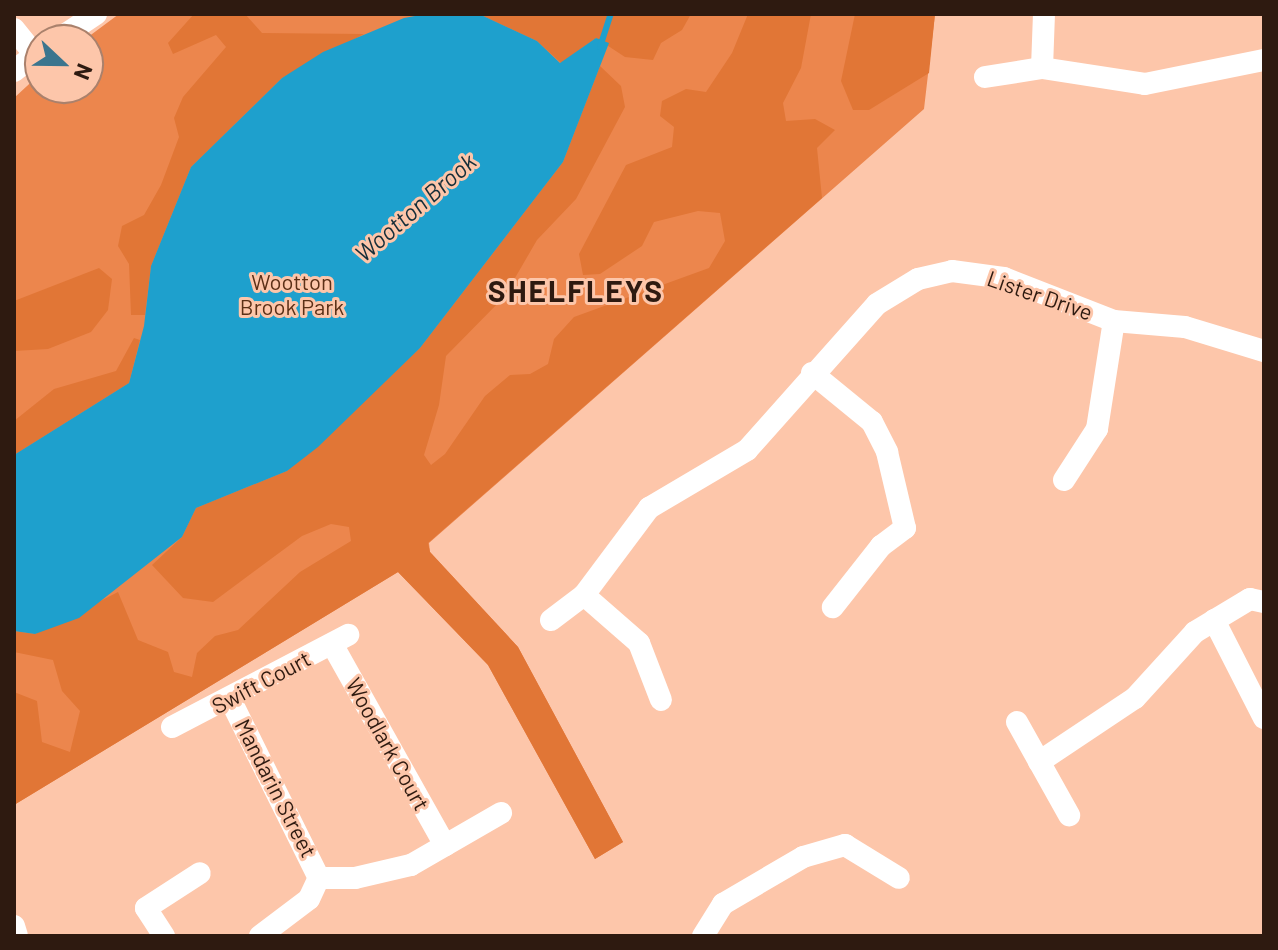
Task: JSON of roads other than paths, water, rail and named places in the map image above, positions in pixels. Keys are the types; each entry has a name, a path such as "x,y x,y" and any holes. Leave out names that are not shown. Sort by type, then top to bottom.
{"street":[{"path":"1042,68 1044,14"},
{"path":"985,77 1042,68 1145,84 1264,60"},
{"name":"Lister Drive","path":"551,620 584,595 649,508 747,450 812,373 877,304 918,279 952,271 1004,278 1114,321 1185,327 1264,351"},
{"name":"Lister Drive","path":"1064,480 1097,429 1114,321"},
{"path":"812,373 872,422 887,452 905,528 881,546 833,607"},
{"path":"584,595 639,643 661,700"},
{"path":"1039,762 1135,698 1195,632 1250,599 1264,602"},
{"path":"1214,620 1264,718"},
{"name":"Swift Court","path":"172,727 340,639"},
{"name":"Woodlark Court","path":"340,639 445,845"},
{"name":"Mandarin Street","path":"230,699 319,878"},
{"path":"1017,722 1069,815"},
{"path":"260,936 309,899 319,878 355,878 411,865 501,813"},
{"path":"703,936 723,904 803,857 845,845 899,878"},
{"path":"164,936 146,908 200,873"},
{"path":"14,926 17,936"}],"water":[{"path":"426,14 479,14 537,41 560,63 596,38 609,43 563,162 420,348 318,447 287,471 196,508 182,537 79,618 35,634 14,631 14,455 129,383 144,326 151,266 191,167 282,78 323,52 404,18"}],"waterway":[{"name":"Wootton Brook","path":"600,47 611,14"}],"district":[{"name":"SHELFLEYS","path":"576,290"}],"park label":[{"name":"Wootton Brook Park","path":"292,294"}]}
